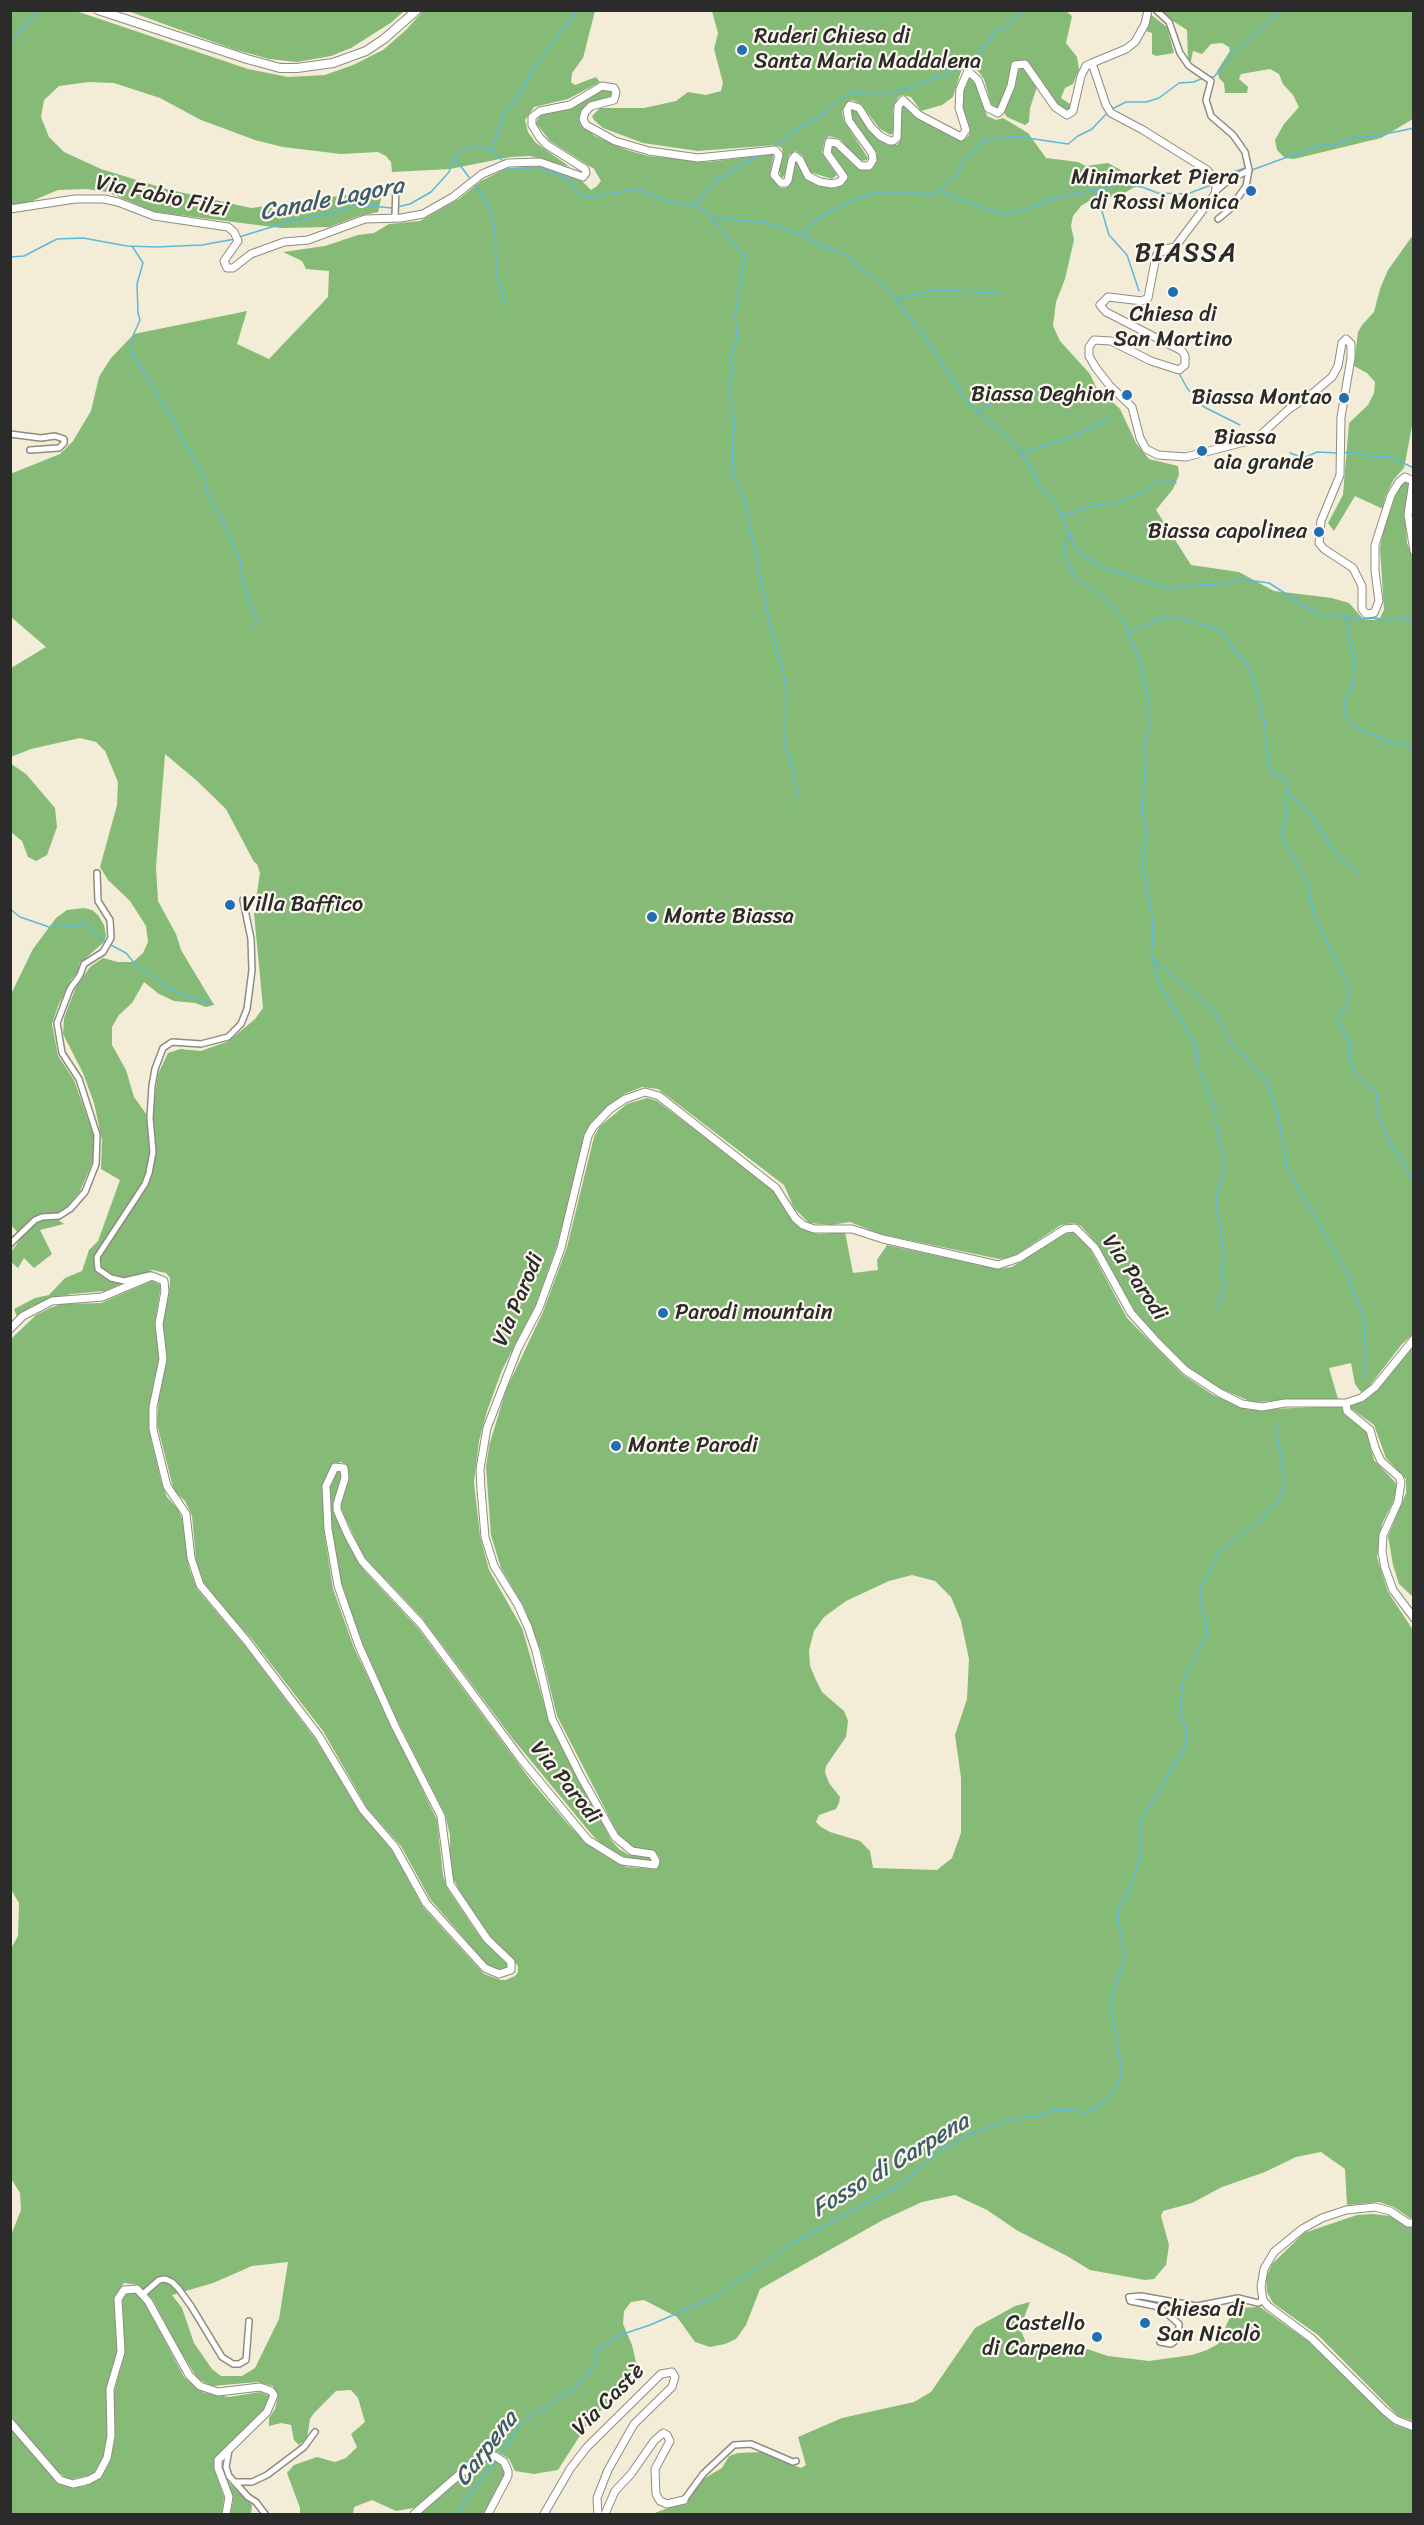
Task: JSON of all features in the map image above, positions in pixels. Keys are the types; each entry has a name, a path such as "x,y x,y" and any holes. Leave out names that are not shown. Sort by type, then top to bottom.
{"main road":[{"path":"98,10 247,59 280,68 297,68 333,63 366,51 384,39 417,10"}],"street":[{"path":"1148,10 1145,24 1135,42 1126,49 1092,63 1111,113 1207,170 1215,179 1217,190"},
{"path":"1156,10 1170,22 1185,61 1193,70 1210,81 1206,100 1208,111 1244,148 1249,170 1244,190 1229,210 1218,219"},
{"name":"Via Fabio Filzi","path":"10,209 75,199 104,199 154,216 232,229 238,241 224,259 227,268 233,268 251,254 284,242 308,240 365,219 396,214 419,215 428,212 453,197 482,174 508,163 540,162 585,176 585,169 540,138 532,125 532,117 540,111 570,105 605,86 615,90 614,99 591,106 585,112 583,119 590,128 615,141 649,151 698,158 775,150 778,155 774,175 781,183 786,183 788,180 794,156 800,158 803,170 812,178 825,183 837,183 842,179 843,174 827,153 829,142 837,142 861,166 869,166 873,160 872,153 849,121 847,110 850,105 859,108 871,127 880,136 890,141 897,138 898,106 903,100 918,115 961,137 965,134 966,128 958,108 960,90 968,71 973,73 978,81 988,108 998,113 1011,86 1015,65 1025,64 1055,107 1067,115 1073,111 1081,75 1086,66 1092,63"},
{"path":"1249,170 1227,181 1217,190 1175,247 1156,256 1148,298 1142,301 1108,297 1100,305 1111,315 1182,351 1186,360 1185,365 1179,370 1170,368 1105,339 1092,342 1089,356 1110,386 1132,407 1140,438 1146,449 1158,455 1186,457 1201,455 1260,436 1275,421 1332,377 1338,366 1342,343 1348,340 1351,347 1351,358 1341,417 1340,475 1321,522 1319,543 1324,549 1353,568 1362,586 1362,609 1366,614 1374,613 1378,601 1375,545 1391,495 1405,477 1413,481 1408,515 1413,551"},
{"path":"396,185 396,214"},
{"path":"10,434 41,438 55,436 64,439 64,443 59,448 30,450"},
{"path":"10,1244 35,1220 42,1217 59,1216 70,1209 85,1192 96,1164 97,1135 79,1079 62,1053 57,1023 70,989 80,975 84,964 104,952 111,938 110,920 98,901 97,873"},
{"path":"152,1276 146,1275 124,1281 111,1278 98,1269 97,1257 145,1184 149,1173 153,1152 150,1118 152,1086 155,1069 163,1048 168,1043 201,1044 228,1037 241,1024 244,1017 252,970 251,939 243,900"},
{"name":"Via Parodi","path":"152,1276 162,1278 165,1284 159,1317 163,1359 153,1407 153,1428 167,1486 186,1514 191,1558 200,1585 246,1640 319,1736 363,1810 395,1847 426,1903 485,1968 499,1974 511,1970 511,1962 487,1939 450,1884 446,1869 445,1830 441,1816 395,1726 359,1646 338,1586 328,1529 326,1486 335,1467 345,1468 345,1478 336,1504 337,1510 362,1561 421,1624 521,1759 588,1840 622,1861 654,1865 656,1861 653,1855 632,1851 615,1837 552,1719 528,1627 518,1605 494,1566 485,1537 481,1489 483,1448 490,1419 518,1348 539,1308 561,1248 588,1137 593,1127 610,1109 625,1099 645,1092 659,1096 776,1188 795,1218 803,1225 814,1229 852,1229 884,1239 998,1265 1019,1258 1065,1229 1075,1228 1095,1248 1131,1313 1178,1363 1220,1393 1251,1406 1346,1402 1366,1396 1413,1339"},
{"path":"10,1329 23,1316 52,1301 102,1297 152,1276"},
{"path":"1346,1402 1347,1411 1370,1430 1381,1461 1399,1477 1401,1482 1398,1502 1383,1535 1384,1568 1393,1590 1413,1618"},
{"path":"1413,2223 1408,2223 1390,2211 1376,2207 1340,2212 1322,2218 1302,2229 1271,2256 1261,2278 1263,2300 1288,2323 1311,2338 1385,2411 1396,2420 1413,2427"},
{"path":"143,2294 159,2280 165,2279 171,2282 178,2288 222,2357 233,2364 246,2360 249,2321"},
{"path":"10,2422 60,2480 73,2484 98,2475 106,2458 111,2436 110,2389 121,2352 118,2299 122,2292 130,2288 137,2289 143,2294 189,2374 200,2386 218,2392 260,2387 273,2393 274,2398 267,2412 221,2455 218,2462 229,2497 226,2514"},
{"path":"1160,2342 1171,2344 1174,2342 1179,2325 1155,2306 1130,2301 1129,2298 1141,2296 1197,2306 1239,2298 1258,2303 1263,2300"},
{"name":"Via Castè","path":"544,2514 570,2469 587,2447 661,2373 672,2372 675,2377 672,2387 634,2424 608,2470 597,2499 598,2514"},
{"path":"235,2482 252,2482 267,2475 304,2447 315,2432"},
{"path":"605,2514 615,2491 631,2474 654,2441 663,2433 670,2439 655,2469 656,2494 660,2501 667,2504 684,2500 703,2474 734,2445 751,2444 793,2462 796,2461"},
{"path":"229,2448 226,2468 229,2476 265,2514"},
{"path":"414,2514 480,2458 499,2458 507,2467 508,2476 488,2514"}],"green space":[{"path":"1065,10 1072,16 1066,43 1077,57 1079,69 1073,84 1065,88 1061,98 1070,104 1071,109 1066,112 1056,104 1029,63 1025,61 1015,63 1010,81 996,108 991,104 984,79 979,72 969,66 961,71 953,97 942,105 921,111 911,97 902,95 898,97 893,109 891,135 880,129 861,104 852,100 847,102 842,112 844,121 868,158 860,161 840,139 829,136 825,139 822,153 837,175 832,179 810,172 803,156 796,151 789,155 785,174 781,177 779,170 783,154 782,148 776,145 698,151 643,143 603,128 592,116 600,108 644,108 676,101 688,92 706,95 721,91 723,83 714,49 718,33 712,11"},
{"path":"10,11 76,11 248,69 288,77 325,75 353,65 383,50 423,11 595,11 583,58 572,73 571,82 575,85 596,77 600,82 568,99 534,107 525,120 528,132 536,143 570,167 530,156 510,157 450,169 392,172 391,162 378,152 341,154 283,147 255,140 201,120 160,98 114,83 89,82 59,86 44,100 41,117 49,137 64,152 101,169 166,189 251,208 383,190 378,212 329,227 281,228 155,212 107,192 86,189 58,190 25,204 11,205"},
{"path":"128,11 404,11 392,22 351,48 331,56 297,62 269,59 233,49"},
{"path":"1161,11 1413,11 1413,119 1381,138 1294,159 1285,158 1277,150 1275,140 1284,124 1299,107 1279,74 1270,69 1241,74 1239,79 1248,87 1247,93 1225,93 1224,83 1217,71 1230,51 1229,47 1222,43 1211,44 1202,54 1193,51 1191,61 1188,61 1187,30"},
{"path":"1150,14 1167,27 1174,53 1156,56 1152,54 1152,33 1146,31"},
{"path":"1020,66 1031,76 1037,87 1030,108 1029,122 1025,125 1007,117 1003,111"},
{"path":"968,76 976,85 987,116 996,120 1003,118 1028,133 1046,158 1078,162 1086,166 1108,163 1139,180 1138,185 1121,195 1089,201 1081,206 1073,216 1071,226 1074,240 1065,279 1056,302 1053,326 1060,341 1090,374 1096,387 1120,409 1136,443 1149,459 1178,466 1179,475 1173,489 1156,510 1191,565 1239,572 1274,591 1332,598 1349,603 1363,619 1380,618 1384,610 1380,548 1384,527 1398,489 1406,481 1409,482 1405,514 1407,543 1414,560 1413,1334 1402,1344 1364,1393 1355,1384 1351,1363 1329,1368 1338,1399 1252,1402 1221,1389 1188,1367 1162,1341 1135,1311 1097,1244 1081,1226 1075,1223 1061,1225 1019,1253 1009,1258 999,1259 880,1234 850,1222 831,1225 809,1223 794,1208 784,1185 658,1089 642,1087 624,1094 590,1124 585,1133 574,1188 556,1248 535,1307 502,1370 487,1411 479,1441 474,1482 480,1536 489,1570 522,1628 549,1721 611,1840 629,1855 648,1857 653,1861 629,1859 604,1847 593,1836 513,1739 423,1619 364,1557 340,1504 349,1477 347,1465 341,1462 334,1464 323,1486 324,1531 333,1589 354,1648 437,1820 443,1875 447,1888 480,1937 505,1961 508,1966 504,1972 489,1967 430,1899 401,1846 367,1808 323,1731 251,1638 216,1600 203,1581 196,1560 192,1516 185,1501 174,1491 157,1424 159,1397 167,1358 162,1317 170,1278 166,1273 152,1270 105,1291 71,1294 32,1306 17,1317 14,1309 35,1298 49,1295 65,1278 82,1271 89,1250 98,1241 120,1180 101,1169 102,1140 94,1103 83,1073 63,1034 64,1018 76,987 90,967 103,958 118,962 133,962 143,953 148,942 146,926 130,901 108,880 100,867 117,805 118,782 105,751 96,742 80,738 31,749 11,757 11,668 46,647 11,617 10,474 60,454 73,441 91,411 99,377 111,358 134,334 247,311 237,344 269,359 328,297 329,271 306,269 302,261 283,252 325,246 358,235 374,233 389,224 420,221 459,199 481,181 507,168 541,167 582,181 591,190 597,186 601,181 594,169 550,141 536,123 540,115 569,109 600,91 608,90 612,92 611,97 588,103 581,111 580,124 595,136 627,150 648,156 707,162 774,154 770,173 780,188 786,188 790,183 795,160 807,180 820,186 835,188 843,184 847,176 831,153 831,146 836,146 852,164 864,170 874,167 877,160 877,153 854,121 851,109 856,110 873,134 887,144 897,145 900,141 901,109 905,104 916,117 954,138 965,139 970,129 962,109 963,90","holes":["165,754 226,809 260,873 254,913 263,1008 255,1019 229,1041 201,1051 180,1049 168,1053 158,1074 153,1111 147,1115 134,1097 126,1070 112,1045 112,1027 119,1015 132,1003 144,982 159,994 174,1001 195,1003 206,1007 214,1005 181,950 176,934 158,901 156,867"]},
{"path":"1413,235 1414,416 1404,468 1394,479 1385,497 1383,509 1355,496 1334,531 1328,523 1343,495 1349,423 1368,405 1374,393 1375,382 1367,373 1354,366 1358,332 1374,312 1388,270"},
{"path":"10,763 26,774 55,808 57,827 47,855 36,861 28,857 22,841 11,832"},
{"path":"84,908 98,915 104,925 106,936 104,942 80,963 77,973 58,1006 52,1024 58,1056 74,1080 93,1134 93,1161 80,1191 57,1219 64,1224 40,1230 52,1254 34,1268 24,1258 18,1268 11,1262 11,1252 22,1237 10,1224 10,996 33,949 56,918 67,910"},
{"path":"647,1098 657,1101 774,1189 787,1214 801,1229 819,1234 845,1232 853,1273 878,1270 877,1260 887,1245 998,1269 1012,1267 1063,1234 1073,1232 1089,1247 1127,1318 1182,1374 1213,1395 1249,1410 1341,1406 1345,1415 1366,1431 1374,1460 1395,1482 1397,1488 1382,1524 1377,1557 1388,1592 1413,1630 1413,2218 1394,2207 1379,2202 1347,2205 1345,2169 1321,2152 1296,2157 1265,2172 1222,2187 1192,2203 1163,2211 1161,2216 1169,2245 1166,2265 1154,2279 1145,2280 1090,2270 1018,2231 987,2210 955,2195 922,2202 883,2220 760,2289 746,2325 736,2339 725,2344 710,2347 695,2342 677,2317 644,2300 631,2302 624,2311 623,2324 636,2362 634,2376 586,2426 558,2470 534,2474 515,2471 509,2459 498,2452 485,2453 467,2463 414,2508 396,2511 372,2500 354,2507 353,2514 300,2514 300,2508 287,2473 294,2465 317,2457 335,2462 346,2458 357,2447 351,2434 365,2422 358,2398 351,2390 336,2391 314,2413 310,2419 307,2438 299,2445 294,2440 291,2425 281,2423 269,2426 269,2418 275,2409 278,2396 273,2386 258,2382 212,2386 198,2379 175,2343 153,2300 138,2285 124,2283 114,2297 118,2352 106,2395 108,2437 105,2452 101,2464 92,2475 69,2480 57,2471 10,2416 11,2235 21,2210 20,2193 10,2177 10,1950 18,1936 19,1903 10,1888 10,1340 36,1315 50,1308 62,1304 101,1303 152,1281 161,1285 155,1323 159,1359 150,1406 149,1430 161,1481 167,1497 178,1509 183,1521 189,1568 197,1589 245,1646 316,1740 360,1812 393,1852 423,1907 484,1974 506,1980 515,1976 518,1966 490,1936 461,1894 453,1878 450,1835 445,1814 395,1716 362,1643 341,1583 331,1529 330,1486 334,1473 341,1470 342,1477 333,1508 350,1547 364,1570 417,1627 532,1782 585,1842 627,1867 657,1869 660,1858 655,1851 633,1847 618,1834 557,1716 541,1651 524,1607 501,1568 491,1535 486,1467 489,1446 506,1390 543,1312 567,1247 594,1137 600,1126 627,1104","holes":["912,1575 935,1581 951,1597 961,1621 969,1659 967,1699 955,1735 961,1778 961,1833 952,1858 937,1870 873,1868 870,1851 860,1841 830,1832 816,1822 819,1815 836,1809 839,1803 840,1797 829,1783 825,1772 826,1766 846,1737 848,1721 844,1711 822,1692 810,1666 809,1650 814,1631 824,1617 846,1601 889,1581","288,2262 279,2319 255,2368 242,2376 221,2376 212,2369 194,2343 182,2308 172,2295 213,2283 252,2266"]},
{"path":"1413,1344 1413,1597 1399,1584 1388,1536 1406,1493 1406,1479 1386,1458 1374,1425 1349,1407 1370,1397"},
{"path":"1357,2215 1390,2216 1407,2227 1413,2227 1413,2421 1398,2416 1318,2335 1273,2303 1267,2292 1266,2278 1272,2264 1304,2233"},
{"path":"130,2292 135,2293 144,2301 184,2377 196,2388 205,2393 229,2397 260,2392 270,2396 264,2410 216,2457 215,2471 224,2497 222,2514 11,2514 10,2428 53,2478 62,2485 85,2486 102,2475 109,2460 115,2436 113,2396 125,2350 121,2304 124,2295"},
{"path":"1030,2302 1020,2328 1026,2343 1081,2347 1108,2356 1149,2361 1192,2355 1207,2350 1218,2344 1234,2308 1260,2307 1308,2341 1395,2425 1413,2431 1413,2514 652,2514 687,2501 703,2479 722,2468 729,2456 738,2453 761,2452 801,2468 806,2465 798,2437 842,2418 914,2402 931,2392 975,2328 1015,2306"},
{"path":"485,2460 499,2461 505,2470 504,2479 484,2514 418,2514"},
{"path":"226,2480 252,2505 251,2514 230,2514 233,2502"}],"waterway":[{"path":"10,41 39,10"},
{"path":"492,150 504,113 515,101 536,65 577,10"},
{"path":"774,147 791,133 824,114 827,108 845,96 859,92 892,93 952,72 979,53 996,31 1007,27 1023,10"},
{"path":"1208,77 1214,77 1235,51 1283,10"},
{"path":"1112,109 1126,102 1146,102 1159,98 1179,83 1194,82 1203,78"},
{"path":"802,234 816,220 832,210 875,192 913,192 927,195 936,193 957,175 964,160 983,141 1014,136 1068,144 1092,129 1108,112"},
{"path":"1252,170 1320,145 1335,145 1356,137 1371,137 1414,128"},
{"name":"Canale Lagora","path":"397,207 410,204 431,192 449,172 454,157 463,149 479,147 492,150 504,162"},
{"path":"695,204 715,181 759,155"},
{"path":"454,157 471,180"},
{"path":"507,166 509,169 539,167 567,179 578,193 588,197 637,189 668,202 695,205 703,209 745,256 735,315 737,338 730,360 733,369 729,392 735,427 732,439 733,476 744,497 769,620 783,672 786,689 785,745 793,769 798,802"},
{"path":"1218,177 1245,168"},
{"path":"474,184 488,204 495,227 496,270 505,305"},
{"path":"940,191 1005,214 1037,206 1051,199 1121,184 1142,187 1158,193 1187,194 1214,184"},
{"path":"1093,193 1098,198 1109,235 1127,255 1139,291"},
{"name":"Canale Lagora","path":"239,237 291,221 331,214 345,208 370,206 392,208"},
{"path":"710,217 767,223 801,234 822,246 845,254 880,281 923,334 968,403 1015,444 1034,473 1038,486 1054,500 1078,552 1102,567 1168,588 1210,584 1220,586 1241,579 1269,583 1321,616 1338,615 1355,619 1387,620 1414,618"},
{"name":"Canale Lagora","path":"10,257 24,256 57,239 83,238 127,246 156,247 202,245 235,239"},
{"path":"132,246 143,263 137,284 140,320 132,338 131,351 176,425 205,480 207,492 240,561 243,584 256,618 255,628"},
{"path":"894,299 935,290 1000,293"},
{"path":"1180,375 1187,388 1204,407 1240,425"},
{"path":"978,411 1007,395 1019,395 1036,389 1063,391"},
{"path":"1022,453 1078,434 1111,418"},
{"path":"1290,453 1304,458 1317,452 1338,453"},
{"path":"1343,453 1352,452 1375,457 1388,456 1414,468"},
{"path":"1061,516 1092,506 1121,501 1139,494 1155,483 1176,483"},
{"path":"1069,532 1064,548 1068,565 1077,579 1108,601 1125,623 1140,662 1149,701 1147,709 1150,723 1143,750 1146,759 1142,811 1147,833 1142,863 1152,917 1151,951 1160,986 1197,1047 1196,1060 1216,1113 1215,1121 1224,1171 1216,1198 1224,1257 1221,1274 1226,1280 1217,1309"},
{"path":"1128,631 1157,619 1172,617 1218,629 1230,642 1235,652 1244,659 1254,680 1264,720 1269,765 1273,773 1287,780 1288,784 1283,839 1308,883 1313,912 1350,991 1347,1005 1336,1020 1351,1043 1348,1053 1356,1075 1376,1092 1379,1119 1389,1142 1403,1161 1414,1184"},
{"path":"1343,617 1349,623 1349,642 1355,663 1352,688 1346,697 1344,706 1348,721 1357,728 1414,749"},
{"path":"1287,792 1311,814 1336,855 1360,875"},
{"path":"10,909 20,917 52,928 58,925 75,927 84,922 105,942"},
{"path":"109,944 126,953 136,965 166,986 183,995 213,1004"},
{"path":"1154,960 1216,1013 1228,1039 1268,1082 1278,1115 1287,1168 1347,1273 1364,1320 1366,1358 1363,1377"},
{"name":"Fosso di Carpena","path":"499,2455 521,2424 536,2412 545,2410 563,2394 571,2392 596,2364 596,2350 620,2335 650,2325 715,2297 793,2243 900,2185 940,2150 973,2133 1015,2118 1037,2116 1054,2110 1088,2112 1107,2100 1113,2093 1122,2074 1110,2001 1124,1960 1118,1922 1119,1907 1128,1893 1141,1856 1141,1816 1154,1800 1186,1745 1187,1732 1180,1716 1180,1703 1184,1679 1206,1637 1207,1629 1201,1604 1201,1590 1206,1577 1221,1549 1259,1522 1281,1497 1284,1487 1283,1470 1275,1424"},
{"name":"Carpena","path":"456,2514 496,2459"}],"place":[{"name":"Ruderi Chiesa di Santa Maria Maddalena","path":"742,50"},
{"name":"Minimarket Piera di Rossi Monica","path":"1251,191"},
{"name":"Chiesa di San Martino","path":"1173,292"},
{"name":"Biassa Deghion","path":"1127,395"},
{"name":"Biassa Montao","path":"1344,398"},
{"name":"Biassa aia grande","path":"1202,451"},
{"name":"Biassa capolinea","path":"1319,532"},
{"name":"Villa Baffico","path":"230,905"},
{"name":"Monte Biassa","path":"652,917"},
{"name":"Parodi mountain","path":"663,1313"},
{"name":"Monte Parodi","path":"616,1446"},
{"name":"Chiesa di San Nicolò","path":"1145,2323"},
{"name":"Castello di Carpena","path":"1097,2337"}],"district":[{"name":"BIASSA","path":"1186,254"}]}
